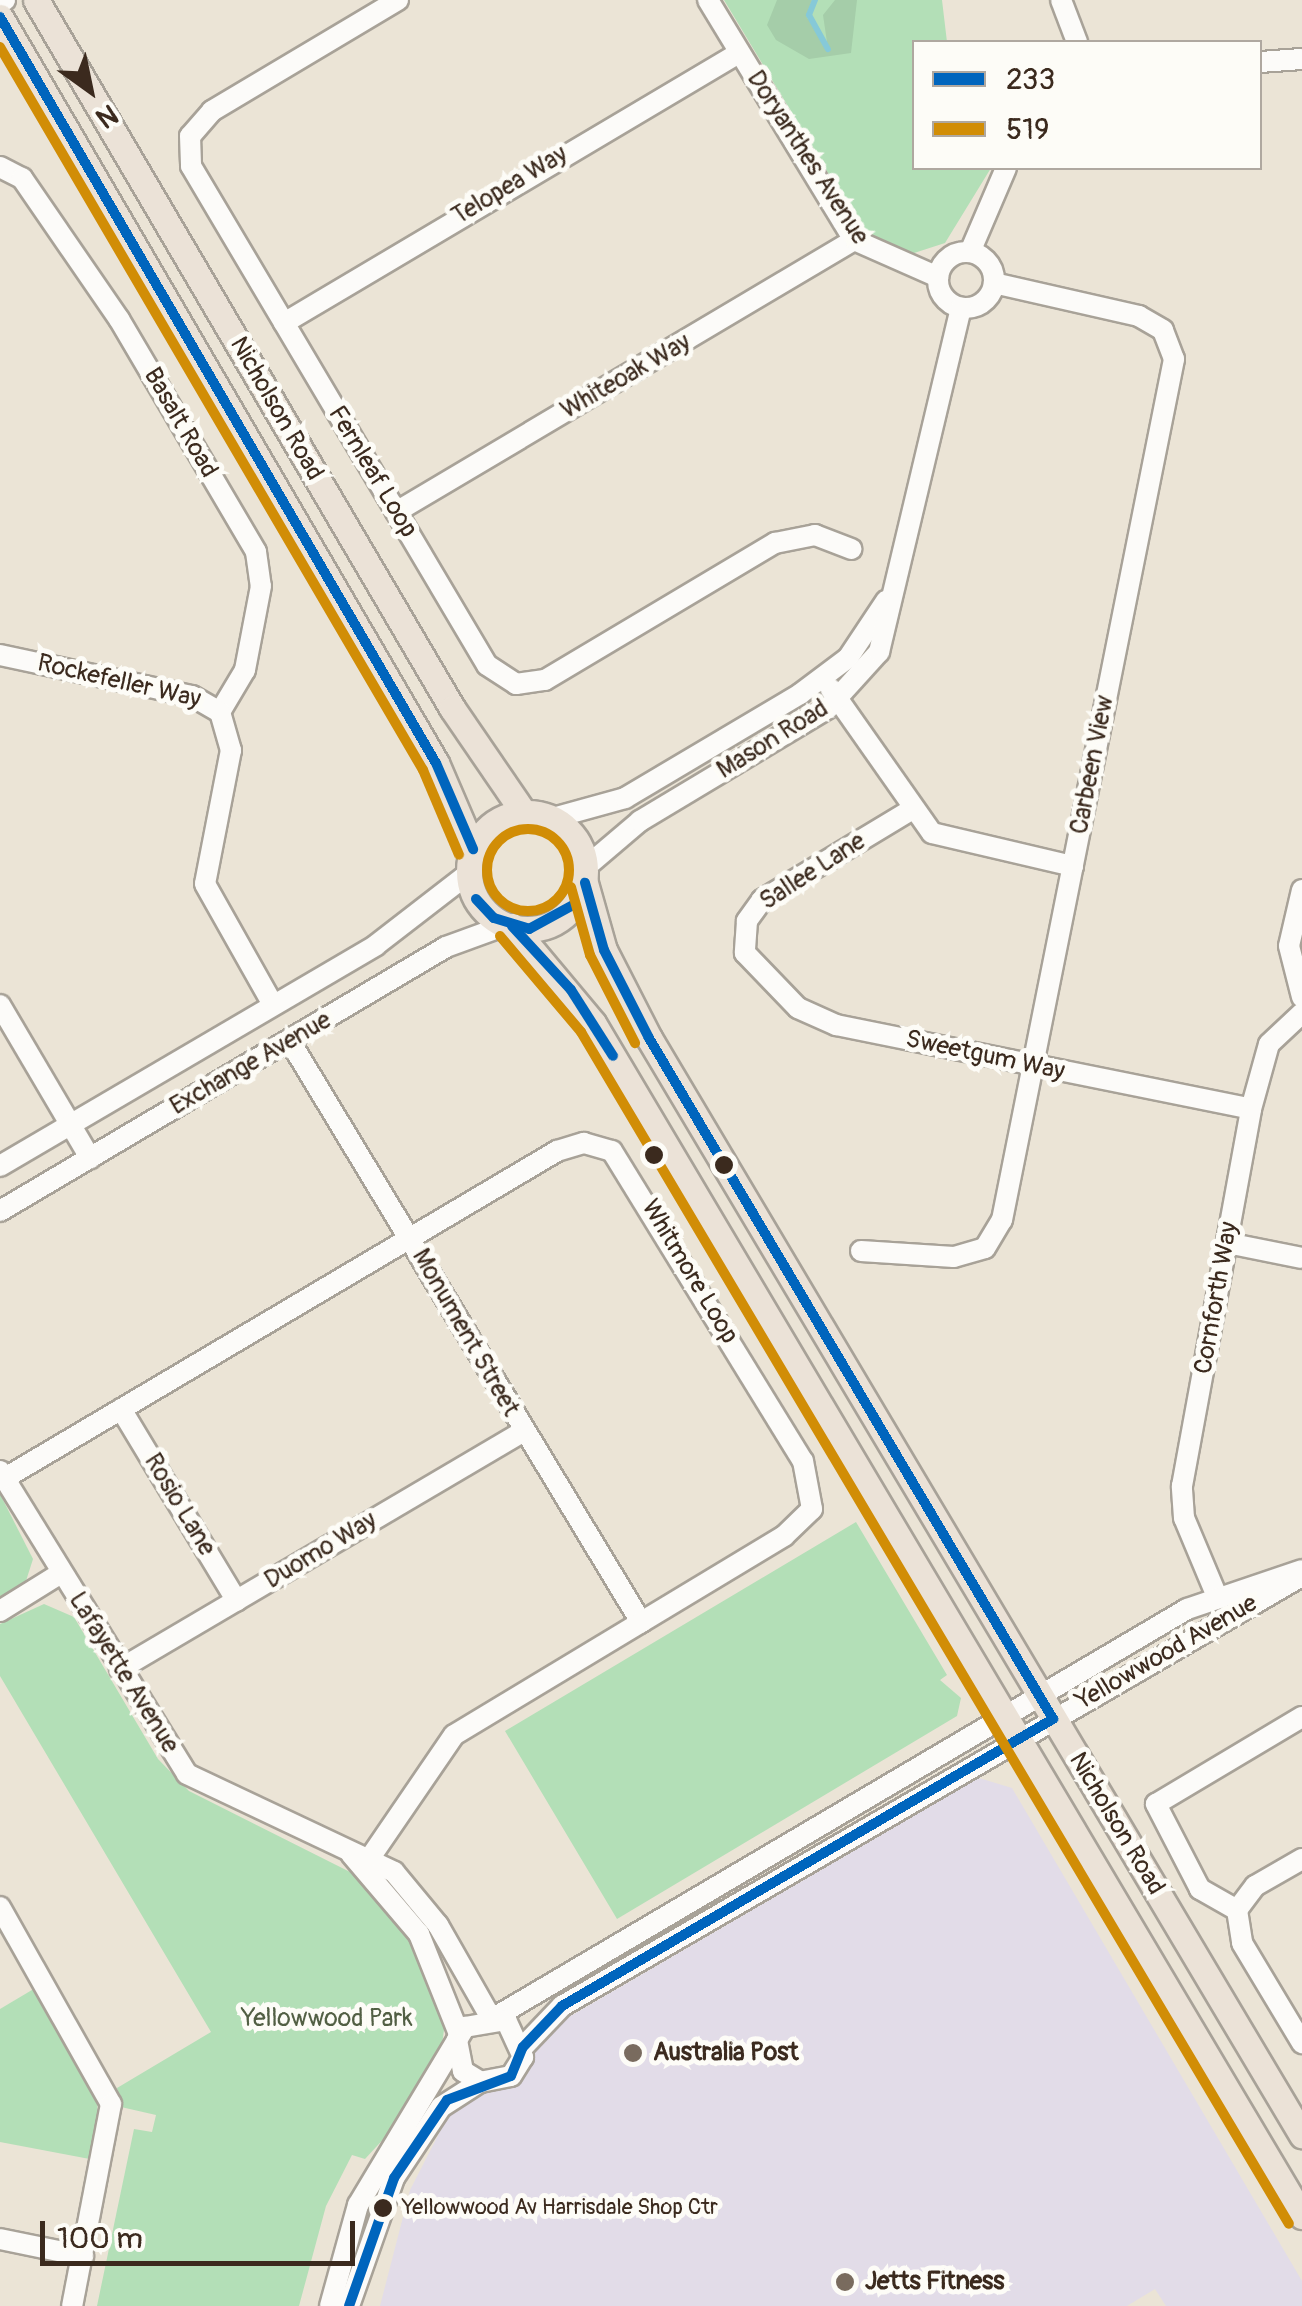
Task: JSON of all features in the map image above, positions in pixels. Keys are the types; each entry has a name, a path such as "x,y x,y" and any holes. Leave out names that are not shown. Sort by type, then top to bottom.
{"main road":[{"name":"Nicholson Road","path":"36,0 452,708 524,813"},
{"name":"Nicholson Road","path":"0,17 436,763 471,861 476,899 509,926 593,1024 1302,2216"},
{"path":"471,861 493,824 524,813 553,818"},
{"name":"Nicholson Road","path":"553,818 576,838 604,950 649,1038 1302,2135"},
{"path":"509,926 562,917 585,875"}],"street":[{"name":"Fernleaf Loop","path":"398,0 212,110 190,136 192,169 487,665 516,684 545,680 775,543 816,536 852,549"},
{"name":"Doryanthes Avenue","path":"708,0 854,240 938,277"},
{"path":"1061,0 1076,40"},
{"name":"Telopea Way","path":"284,323 739,53"},
{"path":"1262,62 1302,58"},
{"name":"Basalt Road","path":"0,166 22,178 119,318 256,552 261,586 244,670 220,712"},
{"path":"970,252 1005,170"},
{"name":"Whiteoak Way","path":"396,512 854,240"},
{"path":"970,252 988,262 994,283 984,302 961,308 946,300 938,277 948,258 970,252"},
{"name":"Carbeen View","path":"862,1251 954,1256 985,1248 1002,1220 1174,359 1163,330 1138,316 994,283"},
{"name":"Mason Road","path":"585,875 640,822 838,699 879,652 961,308"},
{"name":"Mason Road","path":"553,818 625,798 822,679 875,624 901,568"},
{"name":"Rockefeller Way","path":"0,655 192,696 220,712 232,750 205,884 272,1003"},
{"path":"822,679 911,810 952,842 1073,866"},
{"name":"Sallee Lane","path":"745,953 747,921 762,900 911,810"},
{"name":"Exchange Avenue","path":"0,1166 411,922 471,861"},
{"path":"1302,890 1289,958 1302,997"},
{"name":"Exchange Avenue","path":"0,1211 446,947 509,926"},
{"name":"Sweetgum Way","path":"745,953 817,1018 1251,1109"},
{"path":"0,1005 90,1158"},
{"name":"Cornforth Way","path":"1216,1594 1184,1518 1182,1486 1251,1109 1269,1044 1302,1013"},
{"name":"Monument Street","path":"291,1042 522,1432 641,1622"},
{"name":"Whitmore Loop","path":"2,1475 575,1143 612,1151 647,1202 814,1485 804,1522 454,1735 372,1856"},
{"path":"1227,1243 1302,1258"},
{"name":"Rosio Lane","path":"121,1409 237,1601"},
{"name":"Duomo Way","path":"120,1669 522,1432"},
{"name":"Lafayette Avenue","path":"2,1475 188,1774 346,1849 372,1856 416,1894 493,2016"},
{"path":"0,1612 61,1573"},
{"name":"Yellowwood Avenue","path":"1047,1708 1302,1573"},
{"name":"Yellowwood Avenue","path":"349,2306 394,2178 441,2107 480,2082 511,2076 523,2046 562,2006 1047,1708 1216,1594 1302,1573"},
{"path":"1237,1910 1200,1889 1156,1804 1302,1717"},
{"name":"Yellowwood Avenue","path":"330,2306 358,2206 458,2037 1012,1730"},
{"name":"Lafayette Avenue","path":"346,1849 419,1934 458,2037"},
{"path":"1302,1858 1255,1886 1237,1910 1242,1943 1302,2043"},
{"path":"0,1907 111,2104 72,2306"},
{"path":"493,2016 523,2046"},
{"path":"458,2037 458,2062 480,2082"},
{"path":"0,2239 83,2256"}],"shaded area":[{"path":"979,1778 1012,1788 1302,2281 1302,2306 1166,2306 1155,2289 1127,2306 380,2306 410,2190 447,2118 550,2028"}],"green space":[{"path":"724,0 942,0 947,40 912,40 912,170 990,170 945,243 911,254 864,233"},
{"path":"777,0 812,0 806,16 828,49 823,15 835,0 857,0 851,53 809,59 776,40 767,25"},
{"path":"0,1494 33,1559 25,1584 0,1601"},
{"path":"856,1522 947,1675 940,1680 961,1698 957,1716 617,1919 505,1731"},
{"name":"Yellowwood Park","path":"44,1604 74,1617 158,1759 189,1791 366,1880 400,1916 446,2014 440,2061 389,2133 365,2159 352,2155 326,2206 299,2306 97,2306 134,2129 152,2132 156,2115 121,2107 117,2088 211,2032 0,1676 0,1624"},
{"path":"37,1987 98,2095 95,2160 0,2142 0,2009"}],"waterway":[{"path":"815,0 809,15 828,49"}],"transit line":[{"name":"233","path":"0,17 436,763 473,849"},
{"name":"519","path":"0,47 423,770 459,855"},
{"name":"519","path":"528,829 544,832 557,841 566,854 569,870 566,886 557,899 544,908 528,911 512,908 499,899 490,886 487,870 490,854 499,841 512,832 528,829"},
{"name":"233","path":"349,2306 394,2178 447,2100 511,2076 523,2047 562,2006 1053,1719 649,1038 604,950 585,883"},
{"name":"519","path":"571,887 590,955 635,1043"},
{"name":"233","path":"476,899 494,918 529,929 575,904"},
{"name":"233","path":"512,926 571,990 613,1056"},
{"name":"519","path":"500,936 581,1032 1289,2224"}],"place":[{"name":"Australia Post","path":"633,2053"},
{"name":"Yellowwood Av Harrisdale Shop Ctr","path":"383,2208"},
{"name":"Jetts Fitness","path":"845,2282"}]}
